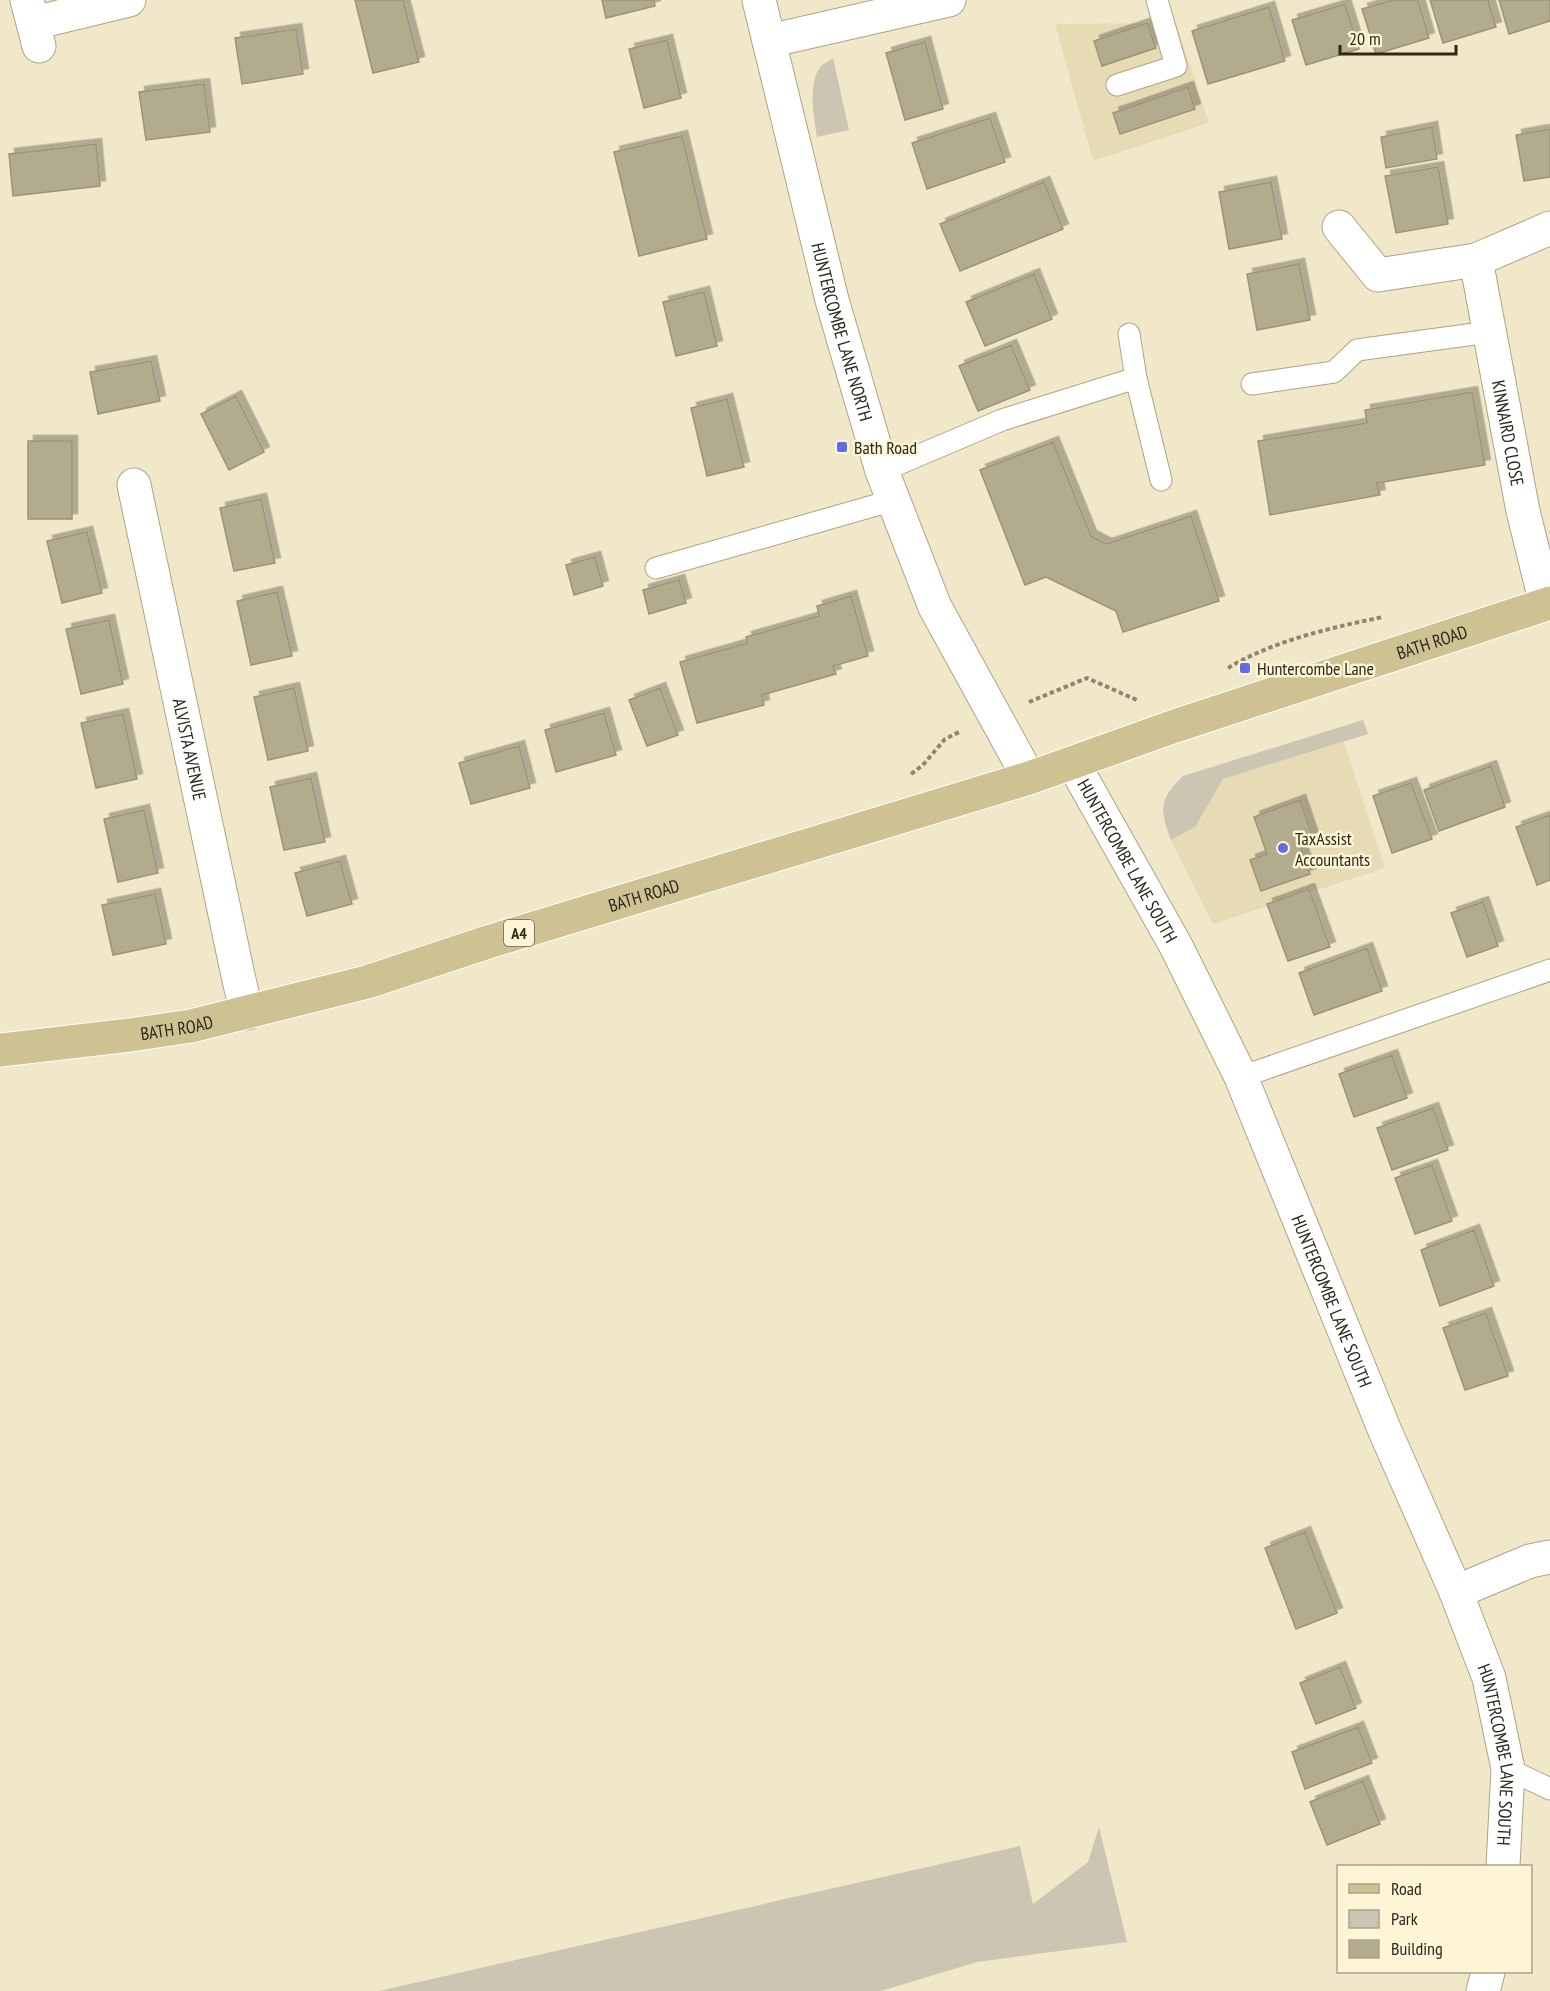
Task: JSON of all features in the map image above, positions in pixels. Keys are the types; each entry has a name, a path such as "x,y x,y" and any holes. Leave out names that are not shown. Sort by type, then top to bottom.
{"main road":[{"name":"BATH ROAD","path":"0,1050 191,1026 368,982 488,942 1029,778 1175,726 1548,603"}],"street":[{"path":"34,23 129,0"},
{"name":"HUNTERCOMBE LANE NORTH","path":"759,0 832,300 888,486 935,607 1029,778"},
{"path":"769,41 949,0"},
{"path":"1339,227 1378,275 1476,260 1550,228"},
{"name":"KINNAIRD CLOSE","path":"1476,260 1522,511 1548,603"},
{"name":"ALVISTA AVENUE","path":"134,485 238,980 247,1012"},
{"name":"HUNTERCOMBE LANE SOUTH","path":"1073,763 1176,946 1241,1077 1385,1431 1456,1592 1489,1678 1508,1769 1503,1865"},
{"path":"1456,1592 1530,1561 1550,1557"},
{"path":"1483,1991 1488,1973"}],"lane":[{"path":"1117,85 1176,66 1157,0"},
{"path":"1252,384 1334,372 1357,350 1489,332"},
{"path":"1129,334 1136,378 1161,480"},
{"path":"656,568 888,486 1002,420 1136,378"},
{"path":"1241,1077 1550,970"},
{"path":"1508,1769 1550,1789"}],"path":[{"path":"1223,671 1254,653 1274,646 1326,629 1393,614"},
{"path":"909,775 923,765 945,739 1087,678 1136,701 1145,698"}],"shaded area":[{"path":"1176,23 1209,123 1093,161 1055,24"},
{"path":"1344,742 1385,868 1213,924 1171,840 1195,827 1223,779"}],"green space":[{"path":"833,58 849,130 817,137 814,120 814,82 821,66"},
{"path":"1363,720 1368,734 1223,779 1195,827 1171,840 1163,813 1165,799 1183,776"},
{"path":"1099,1827 1127,1942 977,1962 881,1991 379,1991 1020,1846 1033,1904 1088,1862"}],"building":[{"path":"355,0 403,0 419,62 373,73"},
{"path":"602,0 654,0 655,6 606,18"},
{"path":"1393,0 1418,0 1429,38 1376,54 1362,9"},
{"path":"1430,0 1488,0 1496,27 1443,43"},
{"path":"1499,0 1550,0 1550,21 1509,34"},
{"path":"1345,4 1359,49 1306,65 1292,20"},
{"path":"1269,7 1285,61 1208,84 1192,31"},
{"path":"1147,23 1156,48 1102,66 1094,41"},
{"path":"296,29 303,74 242,84 235,38"},
{"path":"667,40 681,98 644,108 629,49"},
{"path":"925,42 943,109 905,120 886,53"},
{"path":"204,84 210,132 146,140 139,92"},
{"path":"1188,87 1195,109 1120,134 1113,113"},
{"path":"990,118 1005,162 927,189 912,143"},
{"path":"1432,127 1437,159 1386,168 1381,137"},
{"path":"1550,129 1550,177 1524,181 1516,135"},
{"path":"682,136 707,239 639,256 614,152"},
{"path":"96,144 100,186 13,196 9,154"},
{"path":"1438,167 1448,224 1396,233 1385,176"},
{"path":"1044,182 1063,229 960,271 940,224"},
{"path":"1271,182 1282,239 1229,249 1219,192"},
{"path":"1299,264 1310,320 1257,330 1247,274"},
{"path":"1034,274 1052,319 985,346 966,302"},
{"path":"704,292 717,346 676,356 663,302"},
{"path":"1011,345 1030,390 978,411 959,366"},
{"path":"151,361 160,401 98,414 90,372"},
{"path":"1472,392 1485,465 1377,483 1380,495 1270,515 1258,441 1367,423 1365,410"},
{"path":"236,396 264,452 229,470 201,414"},
{"path":"727,399 744,467 707,476 691,408"},
{"path":"28,441 72,441 72,519 28,519"},
{"path":"1053,442 1091,536 1106,544 1191,516 1219,601 1123,632 1116,611 1046,577 1025,585 980,470"},
{"path":"261,499 275,563 234,571 220,508"},
{"path":"87,532 102,593 62,603 47,541"},
{"path":"595,557 603,586 574,595 566,565"},
{"path":"679,580 686,603 649,614 643,590"},
{"path":"277,592 292,656 251,665 237,601"},
{"path":"851,596 868,656 833,666 836,674 762,695 764,705 697,723 680,662 747,643 746,637 819,616 817,606"},
{"path":"109,620 123,684 81,694 66,629"},
{"path":"294,688 308,751 268,760 254,697"},
{"path":"660,688 678,735 647,746 629,700"},
{"path":"604,713 616,755 556,772 545,730"},
{"path":"123,714 137,779 96,788 81,723"},
{"path":"519,746 530,788 471,804 459,763"},
{"path":"1491,766 1505,807 1439,831 1424,790"},
{"path":"311,778 325,842 284,850 270,787"},
{"path":"1411,783 1432,839 1392,853 1373,796"},
{"name":"TaxAssist Accountants","path":"1300,800 1313,838 1299,843 1310,874 1261,891 1250,860 1267,854 1254,817"},
{"path":"144,810 158,873 118,882 104,819"},
{"path":"1550,815 1550,880 1537,885 1516,827"},
{"path":"340,861 352,904 307,916 295,873"},
{"path":"1309,889 1330,947 1288,961 1267,904"},
{"path":"155,894 166,944 113,955 102,905"},
{"path":"1483,902 1498,946 1467,957 1451,913"},
{"path":"1367,948 1382,991 1314,1015 1299,973"},
{"path":"1392,1055 1407,1098 1354,1117 1339,1074"},
{"path":"1433,1108 1448,1150 1392,1170 1377,1128"},
{"path":"1432,1165 1452,1221 1415,1234 1395,1178"},
{"path":"1474,1230 1494,1286 1440,1306 1421,1250"},
{"path":"1486,1313 1508,1376 1465,1390 1443,1328"},
{"path":"1305,1532 1337,1613 1296,1629 1265,1548"},
{"path":"1340,1667 1356,1708 1316,1724 1300,1683"},
{"path":"1358,1727 1372,1763 1305,1789 1292,1752"},
{"path":"1363,1781 1380,1824 1327,1845 1310,1802"}],"place":[{"name":"Bath Road","path":"842,447"},
{"name":"Huntercombe Lane","path":"1245,668"},
{"name":"TaxAssist Accountants","path":"1283,848"}]}
